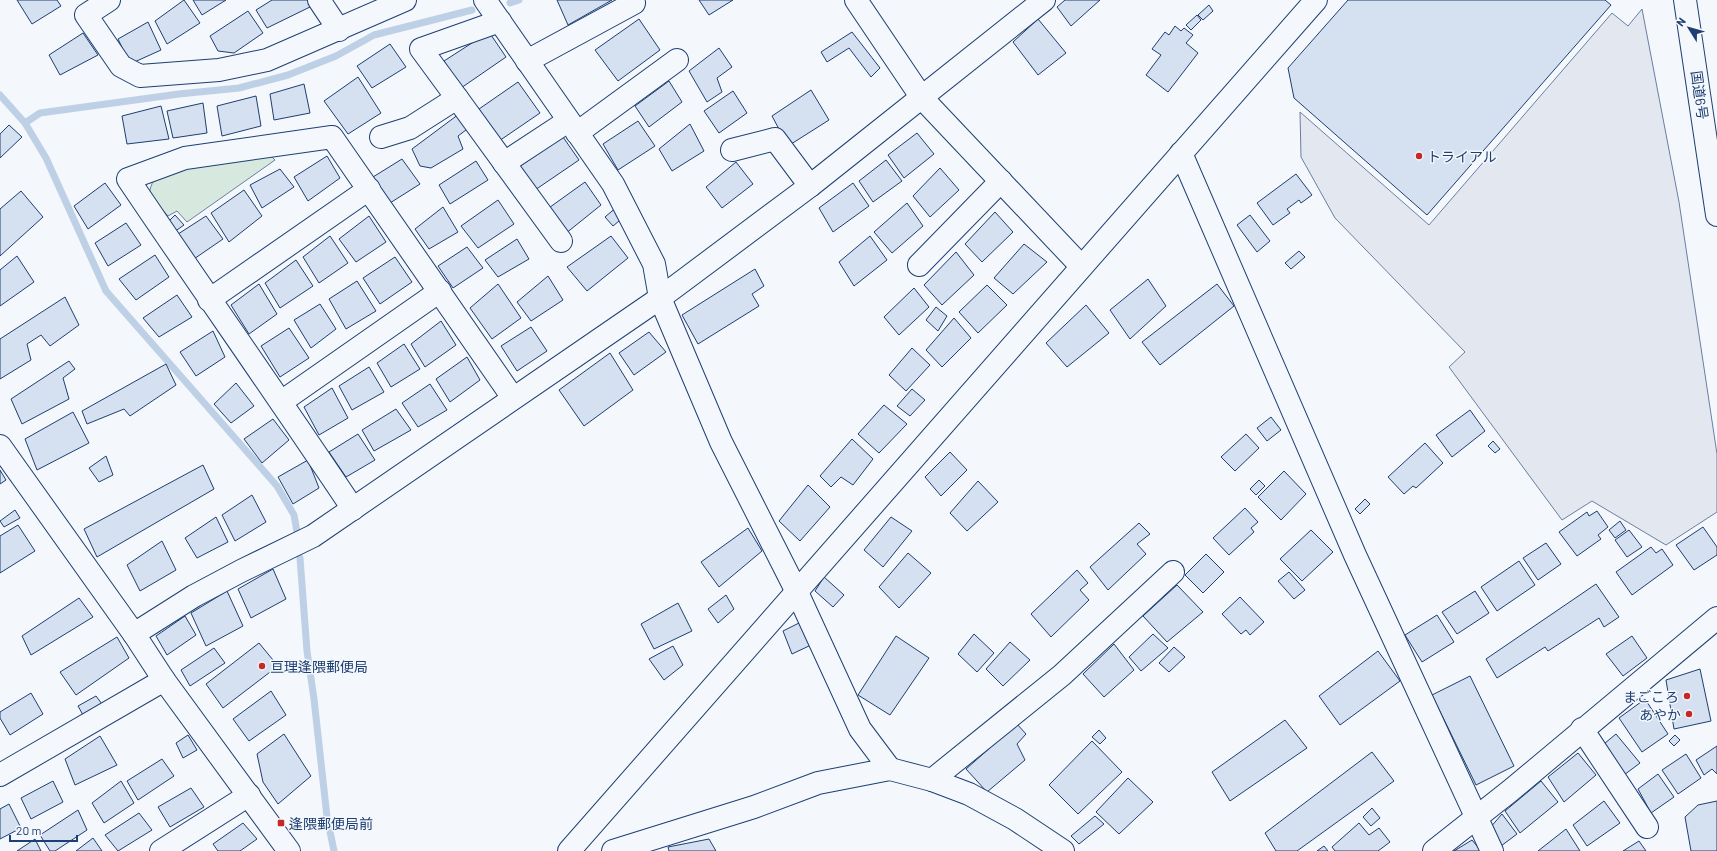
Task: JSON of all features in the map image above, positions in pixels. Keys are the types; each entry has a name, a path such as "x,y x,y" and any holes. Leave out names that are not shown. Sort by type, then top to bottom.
{"main road":[{"path":"109,0 86,15 121,66 140,76 219,70 260,61 340,30 405,0"},
{"path":"319,0 340,30"},
{"path":"485,0 613,184 654,264 660,298 721,442 796,590 860,729 890,769"},
{"path":"856,0 922,98 1081,266"},
{"path":"134,634 194,596 313,536 660,298 810,186 1044,0"},
{"path":"569,851 796,590 1316,0"},
{"name":"国道6号","path":"1685,0 1717,215"},
{"path":"527,61 634,3"},
{"path":"500,21 421,49 561,241"},
{"path":"504,163 573,127 677,60"},
{"path":"381,137 410,128 457,98"},
{"path":"353,509 281,402 209,300 128,179 185,158 332,136 513,398"},
{"path":"732,150 775,139 810,186"},
{"path":"1181,153 1355,555 1492,851"},
{"path":"918,265 1001,181"},
{"path":"209,300 370,189"},
{"path":"281,402 440,291"},
{"path":"0,446 134,634 164,680 289,851"},
{"path":"932,780 1062,675 1173,572"},
{"path":"1434,851 1477,818 1717,618"},
{"path":"0,775 164,680"},
{"path":"1582,729 1647,826"},
{"path":"613,851 754,808 818,783 890,769 932,780 969,794 1015,820 1056,850"},
{"path":"161,851 248,795"}],"shaded area":[{"path":"1642,9 1679,202 1717,454 1717,512 1666,545 1592,501 1562,520 1449,367 1465,352 1335,218 1301,157 1300,112 1429,225 1612,13 1628,26"},
{"path":"270,155 275,160 187,222 177,211 168,216 149,195 154,181 166,172"}],"building":[{"path":"17,0 57,0 61,6 32,24"},
{"path":"184,0 200,23 167,44 155,21"},
{"path":"193,0 226,0 202,15"},
{"path":"272,0 309,0 312,6 267,28 256,10"},
{"path":"557,0 612,0 568,25"},
{"path":"699,0 733,0 709,15"},
{"path":"1065,0 1100,0 1071,26 1057,7"},
{"name":"トライアル","path":"1348,0 1605,0 1611,5 1427,215 1294,98 1288,68"},
{"path":"1209,5 1213,11 1203,20 1198,15"},
{"path":"248,11 263,33 234,53 218,51 210,36"},
{"path":"1197,15 1201,20 1191,30 1186,25"},
{"path":"639,19 660,50 618,81 595,50"},
{"path":"1038,19 1066,53 1038,75 1013,42"},
{"path":"148,22 161,50 130,64 118,39"},
{"path":"1175,26 1181,31 1184,28 1193,35 1186,43 1198,53 1168,92 1146,75 1161,55 1152,49 1165,32 1169,35"},
{"path":"489,32 506,57 461,88 444,61"},
{"path":"852,32 880,68 871,77 849,48 827,62 821,52"},
{"path":"83,33 98,55 60,75 49,55"},
{"path":"390,44 406,67 372,88 357,66"},
{"path":"719,48 732,67 717,78 722,92 707,102 689,71"},
{"path":"358,77 381,113 348,134 324,101"},
{"path":"669,81 682,102 649,127 635,106"},
{"path":"518,82 540,113 499,141 479,109"},
{"path":"304,84 310,113 274,120 270,94"},
{"path":"811,90 829,120 788,146 772,116"},
{"path":"733,91 747,113 719,133 704,111"},
{"path":"256,96 261,126 222,136 217,106"},
{"path":"203,103 207,133 173,138 167,111"},
{"path":"161,106 169,139 127,144 122,116"},
{"path":"459,114 470,127 458,136 463,149 431,168 420,166 412,149"},
{"path":"638,121 655,146 618,170 603,144"},
{"path":"690,124 704,151 672,171 659,149"},
{"path":"9,125 22,137 0,158 0,134"},
{"path":"917,133 934,154 904,178 888,155"},
{"path":"563,137 579,160 535,190 519,167"},
{"path":"327,156 340,178 308,201 294,177"},
{"path":"402,159 420,184 390,203 373,177"},
{"path":"886,160 902,181 873,202 859,181"},
{"path":"476,161 488,180 450,204 439,185"},
{"path":"736,162 753,184 722,208 706,187"},
{"path":"940,168 959,190 930,217 913,196"},
{"path":"280,169 294,187 262,208 250,185"},
{"path":"1296,174 1312,195 1301,203 1299,200 1287,209 1290,213 1273,225 1257,203"},
{"path":"585,182 601,205 565,234 546,210"},
{"path":"105,183 121,205 88,229 74,206"},
{"path":"853,183 869,206 833,232 819,208"},
{"path":"244,190 262,216 229,242 211,213"},
{"path":"21,191 43,217 0,256 0,209"},
{"path":"498,200 514,224 478,248 461,226"},
{"path":"907,203 923,226 892,253 874,232"},
{"path":"618,206 625,216 613,226 605,217"},
{"path":"443,207 458,232 429,249 415,229"},
{"path":"995,212 1013,232 982,262 965,244"},
{"path":"175,215 184,225 174,232 167,223"},
{"path":"1250,215 1270,241 1257,252 1237,225"},
{"path":"206,216 223,239 191,261 175,236"},
{"path":"369,216 386,242 356,262 339,239"},
{"path":"126,223 141,245 108,266 95,243"},
{"path":"330,236 348,263 319,283 303,257"},
{"path":"611,236 628,258 587,291 567,267"},
{"path":"870,236 887,260 854,286 839,262"},
{"path":"517,239 529,259 498,277 485,260"},
{"path":"1024,244 1047,262 1013,294 994,278"},
{"path":"467,247 483,268 453,288 438,266"},
{"path":"1299,251 1305,257 1291,269 1285,263"},
{"path":"956,252 974,275 942,305 924,285"},
{"path":"155,255 169,277 136,300 119,279"},
{"path":"17,256 34,282 0,306 0,270"},
{"path":"395,257 412,282 380,304 363,278"},
{"path":"296,260 313,286 280,308 265,283"},
{"path":"755,269 764,286 752,294 759,306 698,344 682,315"},
{"path":"548,276 563,300 531,321 517,302"},
{"path":"1148,279 1166,306 1130,339 1110,310"},
{"path":"357,281 376,311 346,329 329,299"},
{"path":"259,284 277,314 249,334 231,305"},
{"path":"498,284 521,318 492,339 470,308"},
{"path":"1217,284 1234,306 1160,365 1142,342"},
{"path":"987,285 1007,305 978,333 959,312"},
{"path":"914,288 929,307 899,335 884,317"},
{"path":"177,295 192,317 159,337 143,318"},
{"path":"65,297 79,325 50,346 41,335 27,344 31,360 0,379 0,339"},
{"path":"320,304 336,329 311,348 294,320"},
{"path":"1086,305 1109,333 1067,367 1046,343"},
{"path":"936,307 947,316 938,331 926,320"},
{"path":"954,318 971,338 942,367 926,350"},
{"path":"441,321 456,345 425,367 411,344"},
{"path":"531,327 547,351 517,371 501,346"},
{"path":"289,328 309,358 280,377 261,346"},
{"path":"213,331 225,357 196,376 180,352"},
{"path":"649,332 666,352 634,375 619,353"},
{"path":"404,344 420,369 391,387 377,363"},
{"path":"912,348 930,365 906,391 889,375"},
{"path":"610,353 633,390 584,426 559,390"},
{"path":"467,357 480,380 450,402 436,379"},
{"path":"69,361 75,369 63,378 69,399 22,424 11,399"},
{"path":"166,364 176,385 130,416 124,409 87,424 82,411"},
{"path":"369,367 384,392 352,410 339,386"},
{"path":"236,383 254,406 231,423 214,404"},
{"path":"430,384 447,410 418,427 402,403"},
{"path":"332,388 348,418 319,435 304,407"},
{"path":"912,389 925,400 910,416 897,406"},
{"path":"884,405 907,424 879,453 858,434"},
{"path":"396,409 411,430 374,451 362,430"},
{"path":"1470,410 1485,431 1452,457 1436,435"},
{"path":"73,412 89,443 37,470 25,439"},
{"path":"1271,417 1281,430 1267,441 1257,428"},
{"path":"273,419 289,440 262,463 244,439"},
{"path":"358,434 375,460 346,477 329,452"},
{"path":"1246,434 1259,448 1235,471 1221,457"},
{"path":"852,439 873,459 853,485 841,477 831,487 820,476"},
{"path":"1493,441 1500,449 1495,453 1488,446"},
{"path":"1425,443 1443,463 1416,488 1413,486 1404,494 1388,477"},
{"path":"950,452 967,470 941,496 925,477"},
{"path":"106,456 113,475 99,482 89,468"},
{"path":"308,460 319,488 293,504 278,477"},
{"path":"203,465 214,489 97,557 84,529"},
{"path":"0,470 6,480 0,484"},
{"path":"1284,471 1306,494 1281,520 1258,497"},
{"path":"1259,480 1265,486 1256,495 1250,489"},
{"path":"978,481 998,502 967,531 950,513"},
{"path":"808,485 830,507 800,541 779,521"},
{"path":"252,495 266,522 235,541 222,515"},
{"path":"1365,499 1370,504 1360,514 1355,509"},
{"path":"1245,508 1258,522 1251,528 1254,532 1229,555 1213,538"},
{"path":"15,510 20,518 4,527 0,521"},
{"path":"1597,511 1608,527 1598,535 1601,539 1577,556 1559,532 1587,512 1589,516"},
{"path":"216,517 228,542 197,558 185,538"},
{"path":"891,517 912,531 883,567 864,550"},
{"path":"1620,521 1626,530 1615,538 1609,530"},
{"path":"1139,523 1150,534 1137,544 1146,554 1108,590 1090,567"},
{"path":"18,525 35,551 0,573 0,536"},
{"path":"1703,527 1717,547 1717,555 1694,570 1676,545"},
{"path":"748,528 762,551 719,587 701,562"},
{"path":"1311,530 1333,552 1302,581 1280,559"},
{"path":"1629,530 1642,547 1627,557 1615,540"},
{"path":"162,541 176,570 140,591 127,565"},
{"path":"1546,543 1561,564 1538,580 1523,558"},
{"path":"1651,547 1656,553 1662,549 1673,565 1632,595 1616,572"},
{"path":"908,553 931,573 899,608 879,587"},
{"path":"1206,554 1224,572 1203,593 1185,575"},
{"path":"1519,561 1535,585 1497,611 1481,587"},
{"path":"273,569 286,599 251,618 238,589"},
{"path":"1077,570 1088,583 1080,590 1089,600 1051,637 1031,614"},
{"path":"1289,572 1305,590 1294,599 1278,581"},
{"path":"824,577 844,595 833,607 815,591"},
{"path":"1596,584 1619,617 1604,627 1599,618 1548,651 1545,647 1497,678 1486,659"},
{"path":"1177,585 1203,612 1167,642 1143,616"},
{"path":"227,591 243,626 206,646 191,613"},
{"path":"1475,591 1489,613 1457,634 1442,612"},
{"path":"726,595 734,609 718,623 708,609"},
{"path":"1240,597 1264,622 1250,635 1246,630 1241,634 1222,614"},
{"path":"79,598 93,617 31,655 22,636"},
{"path":"678,603 692,631 654,649 641,624"},
{"path":"1437,615 1454,642 1422,662 1405,635"},
{"path":"185,616 196,635 167,655 156,636"},
{"path":"799,623 811,645 792,654 783,631"},
{"path":"974,634 994,653 977,672 958,654"},
{"path":"1153,634 1168,648 1141,671 1129,657"},
{"path":"896,636 929,658 890,715 858,695"},
{"path":"1632,636 1647,658 1623,676 1606,654"},
{"path":"117,637 129,658 76,695 60,672"},
{"path":"1010,642 1030,660 1003,686 986,669"},
{"path":"259,643 278,666 223,708 206,684"},
{"path":"1114,644 1134,670 1104,697 1083,674"},
{"path":"673,646 683,665 664,680 649,659"},
{"path":"1174,647 1185,657 1169,672 1159,663"},
{"path":"214,648 225,663 190,686 181,670"},
{"path":"1378,651 1400,681 1340,725 1319,696"},
{"path":"1700,669 1711,721 1674,729 1666,680"},
{"path":"1470,676 1514,766 1476,785 1432,695"},
{"path":"271,691 286,715 249,741 233,719"},
{"path":"31,693 43,714 10,735 0,718 0,712"},
{"path":"96,696 102,704 83,715 78,706"},
{"path":"1645,699 1668,734 1642,752 1619,718"},
{"path":"1285,720 1307,748 1230,801 1212,772"},
{"path":"1017,724 1026,734 1017,744 1025,760 987,792 966,769"},
{"path":"1099,730 1106,738 1100,744 1092,737"},
{"path":"284,734 311,776 278,804 263,782 257,754"},
{"path":"1616,734 1640,763 1620,778 1599,748"},
{"path":"188,735 197,750 183,758 176,743"},
{"path":"1675,735 1680,740 1674,746 1669,741"},
{"path":"100,736 117,765 75,785 65,759"},
{"path":"1092,741 1122,772 1078,814 1049,785"},
{"path":"1717,746 1717,774 1712,769 1704,775 1696,760"},
{"path":"1372,752 1394,781 1297,851 1276,851 1265,833"},
{"path":"1578,753 1596,775 1564,802 1548,777"},
{"path":"1686,754 1701,778 1678,794 1662,770"},
{"path":"162,759 174,776 138,800 127,781"},
{"path":"1658,774 1674,797 1651,813 1638,789"},
{"path":"1128,778 1153,802 1119,834 1096,812"},
{"path":"53,781 63,802 31,819 21,798"},
{"path":"121,781 134,803 104,823 92,803"},
{"path":"1541,781 1558,802 1520,833 1505,811"},
{"path":"191,788 204,807 170,827 158,807"},
{"path":"1604,801 1620,823 1587,846 1573,825"},
{"path":"1717,801 1717,851 1691,851 1685,817 1698,805"},
{"path":"9,804 21,828 0,839 0,809"},
{"path":"1372,808 1380,818 1371,826 1363,817"},
{"path":"78,810 87,830 55,851 50,851 40,835"},
{"path":"139,813 152,830 118,851 105,835"},
{"path":"1502,814 1517,834 1501,846 1489,829"},
{"path":"1095,816 1104,824 1079,844 1071,836"},
{"path":"243,823 257,839 240,851 218,851 213,844"},
{"path":"1359,823 1369,835 1379,828 1390,842 1378,851 1335,851 1332,847"},
{"path":"1566,829 1580,851 1538,851"},
{"path":"93,838 102,851 76,851"},
{"path":"35,839 41,851 17,851"},
{"path":"709,839 716,851 669,851 668,847"},
{"path":"1472,840 1481,851 1454,851"},
{"path":"1639,841 1646,851 1623,851"},
{"path":"1324,846 1328,851 1317,851"}],"waterway":[{"path":"510,3 519,0"},
{"path":"297,532 294,515 277,486 106,291 46,158 25,123 40,113 179,94 239,88 288,75 336,56 374,35 472,10"},
{"path":"0,95 25,123"},
{"path":"300,558 307,651 314,699 327,817 334,851"}],"place":[{"name":"トライアル","path":"1419,156"},
{"name":"亘理逢隈郵便局","path":"262,666"},
{"name":"まごころ","path":"1687,696"},
{"name":"あやか","path":"1689,714"},
{"name":"逢隈郵便局前","path":"281,823"}]}
